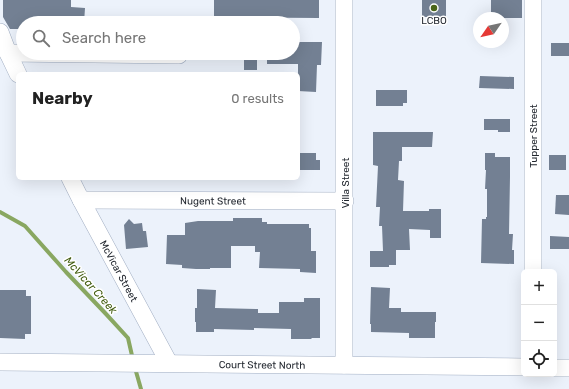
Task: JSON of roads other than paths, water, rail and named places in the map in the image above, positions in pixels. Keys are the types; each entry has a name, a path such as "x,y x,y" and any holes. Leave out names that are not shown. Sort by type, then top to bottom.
{"street":[{"name":"Villa Street","path":"344,0 344,365"},
{"name":"Tupper Street","path":"533,0 533,269"},
{"path":"0,32 8,54 17,72"},
{"path":"8,54 16,54"},
{"name":"McVicar Street","path":"71,180 80,200 169,363"},
{"name":"Nugent Street","path":"80,200 345,201"},
{"name":"Court Street North","path":"0,362 521,367"},
{"path":"557,368 569,368"}],"waterway":[{"name":"McVicar Creek","path":"0,212 25,226 128,338 133,360"},
{"name":"McVicar Creek","path":"135,368 141,389"}],"place":[{"name":"LCBO","path":"434,8"}]}
